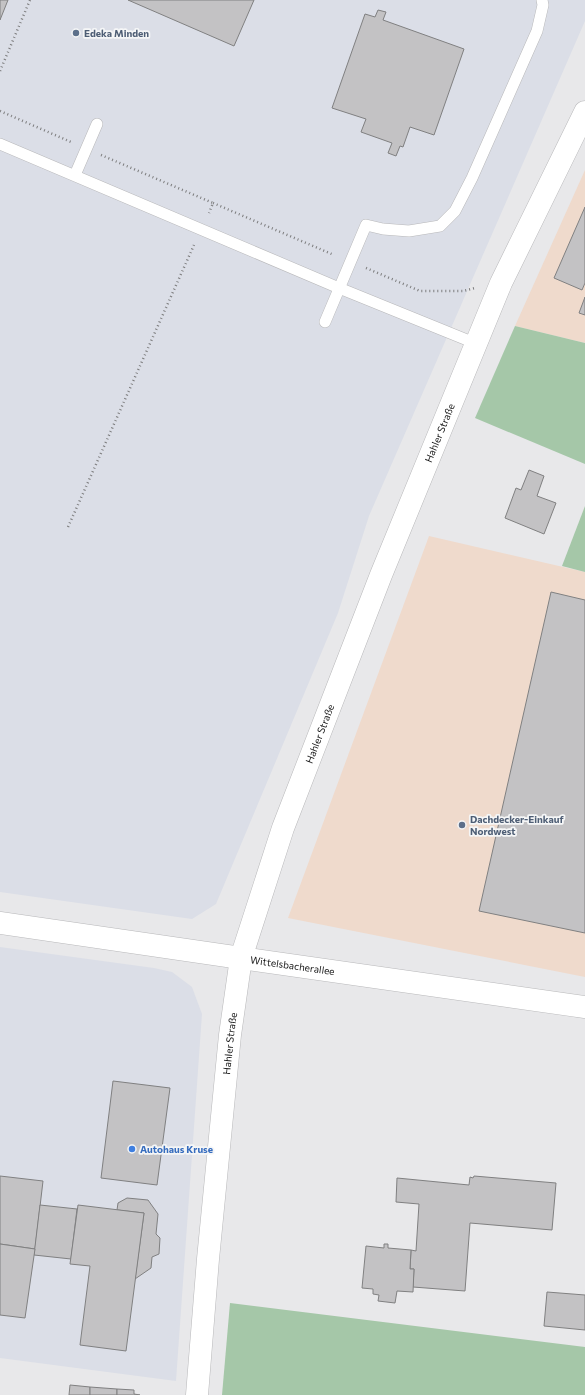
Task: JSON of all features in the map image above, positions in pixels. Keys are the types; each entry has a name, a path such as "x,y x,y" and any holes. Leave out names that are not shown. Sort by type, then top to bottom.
{"street":[{"name":"Hahler Straße","path":"196,1395 208,1252 229,1042 241,958 286,820 381,575 501,283 585,112"},
{"name":"Wittelsbacherallee","path":"0,923 585,1006"}],"lane":[{"path":"325,322 366,225 383,229 410,231 432,228 440,226 455,211 472,178 537,31 543,5 542,0"},
{"path":"75,175 97,124"},
{"path":"0,144 202,228 340,288 477,344"}],"path":[{"path":"0,71 30,0"},
{"path":"0,111 213,203 174,286 68,527"}],"shaded area":[{"path":"0,0 585,0 585,21 369,516 338,613 216,904 192,919 0,892"},
{"path":"585,170 585,343 515,326"},
{"path":"429,536 585,572 585,977 288,918"},
{"path":"0,947 154,968 172,972 192,987 202,1014 176,1381 0,1358"}],"green space":[{"path":"515,326 585,343 585,464 475,418"},
{"path":"585,506 585,572 562,566"},
{"path":"230,1303 585,1347 585,1395 222,1395"}],"building":[{"path":"0,0 8,0 0,20"},
{"path":"128,0 254,0 234,46"},
{"path":"378,10 386,12 383,20 464,49 434,135 410,127 403,147 400,146 396,156 388,153 392,143 361,132 366,119 332,108 365,14 375,17"},
{"path":"585,207 585,283 582,290 554,278"},
{"path":"585,297 585,315 579,313"},
{"path":"529,470 544,476 537,496 556,503 544,534 505,518 516,488 521,490"},
{"path":"551,592 585,600 585,933 479,911"},
{"path":"113,1081 170,1088 157,1185 101,1178"},
{"path":"0,1176 43,1181 35,1249 0,1244"},
{"path":"474,1176 556,1183 552,1230 470,1223 465,1291 413,1287 414,1269 410,1269 411,1250 416,1251 419,1204 396,1202 397,1178 469,1185 470,1177 473,1178"},
{"path":"127,1198 148,1200 158,1214 156,1234 160,1238 159,1254 152,1257 151,1268 135,1279 144,1213 117,1210 118,1203"},
{"path":"40,1205 77,1209 71,1259 34,1255"},
{"path":"78,1205 144,1213 126,1351 80,1345 90,1266 70,1264"},
{"path":"0,1244 35,1249 25,1318 0,1315"},
{"path":"384,1244 388,1244 388,1248 411,1250 410,1269 414,1269 413,1292 397,1291 395,1303 378,1301 379,1295 373,1294 373,1289 362,1288 366,1246 384,1248"},
{"path":"547,1292 585,1295 585,1330 544,1326"},
{"path":"70,1385 90,1387 90,1395 69,1395"},
{"path":"90,1387 117,1389 117,1395 90,1395"},
{"path":"117,1389 134,1390 134,1394 140,1395 117,1395"}],"place":[{"name":"Edeka Minden","path":"76,33"},
{"name":"Dachdecker-Einkauf Nordwest","path":"462,825"},
{"name":"Autohaus Kruse","path":"132,1149"}]}
